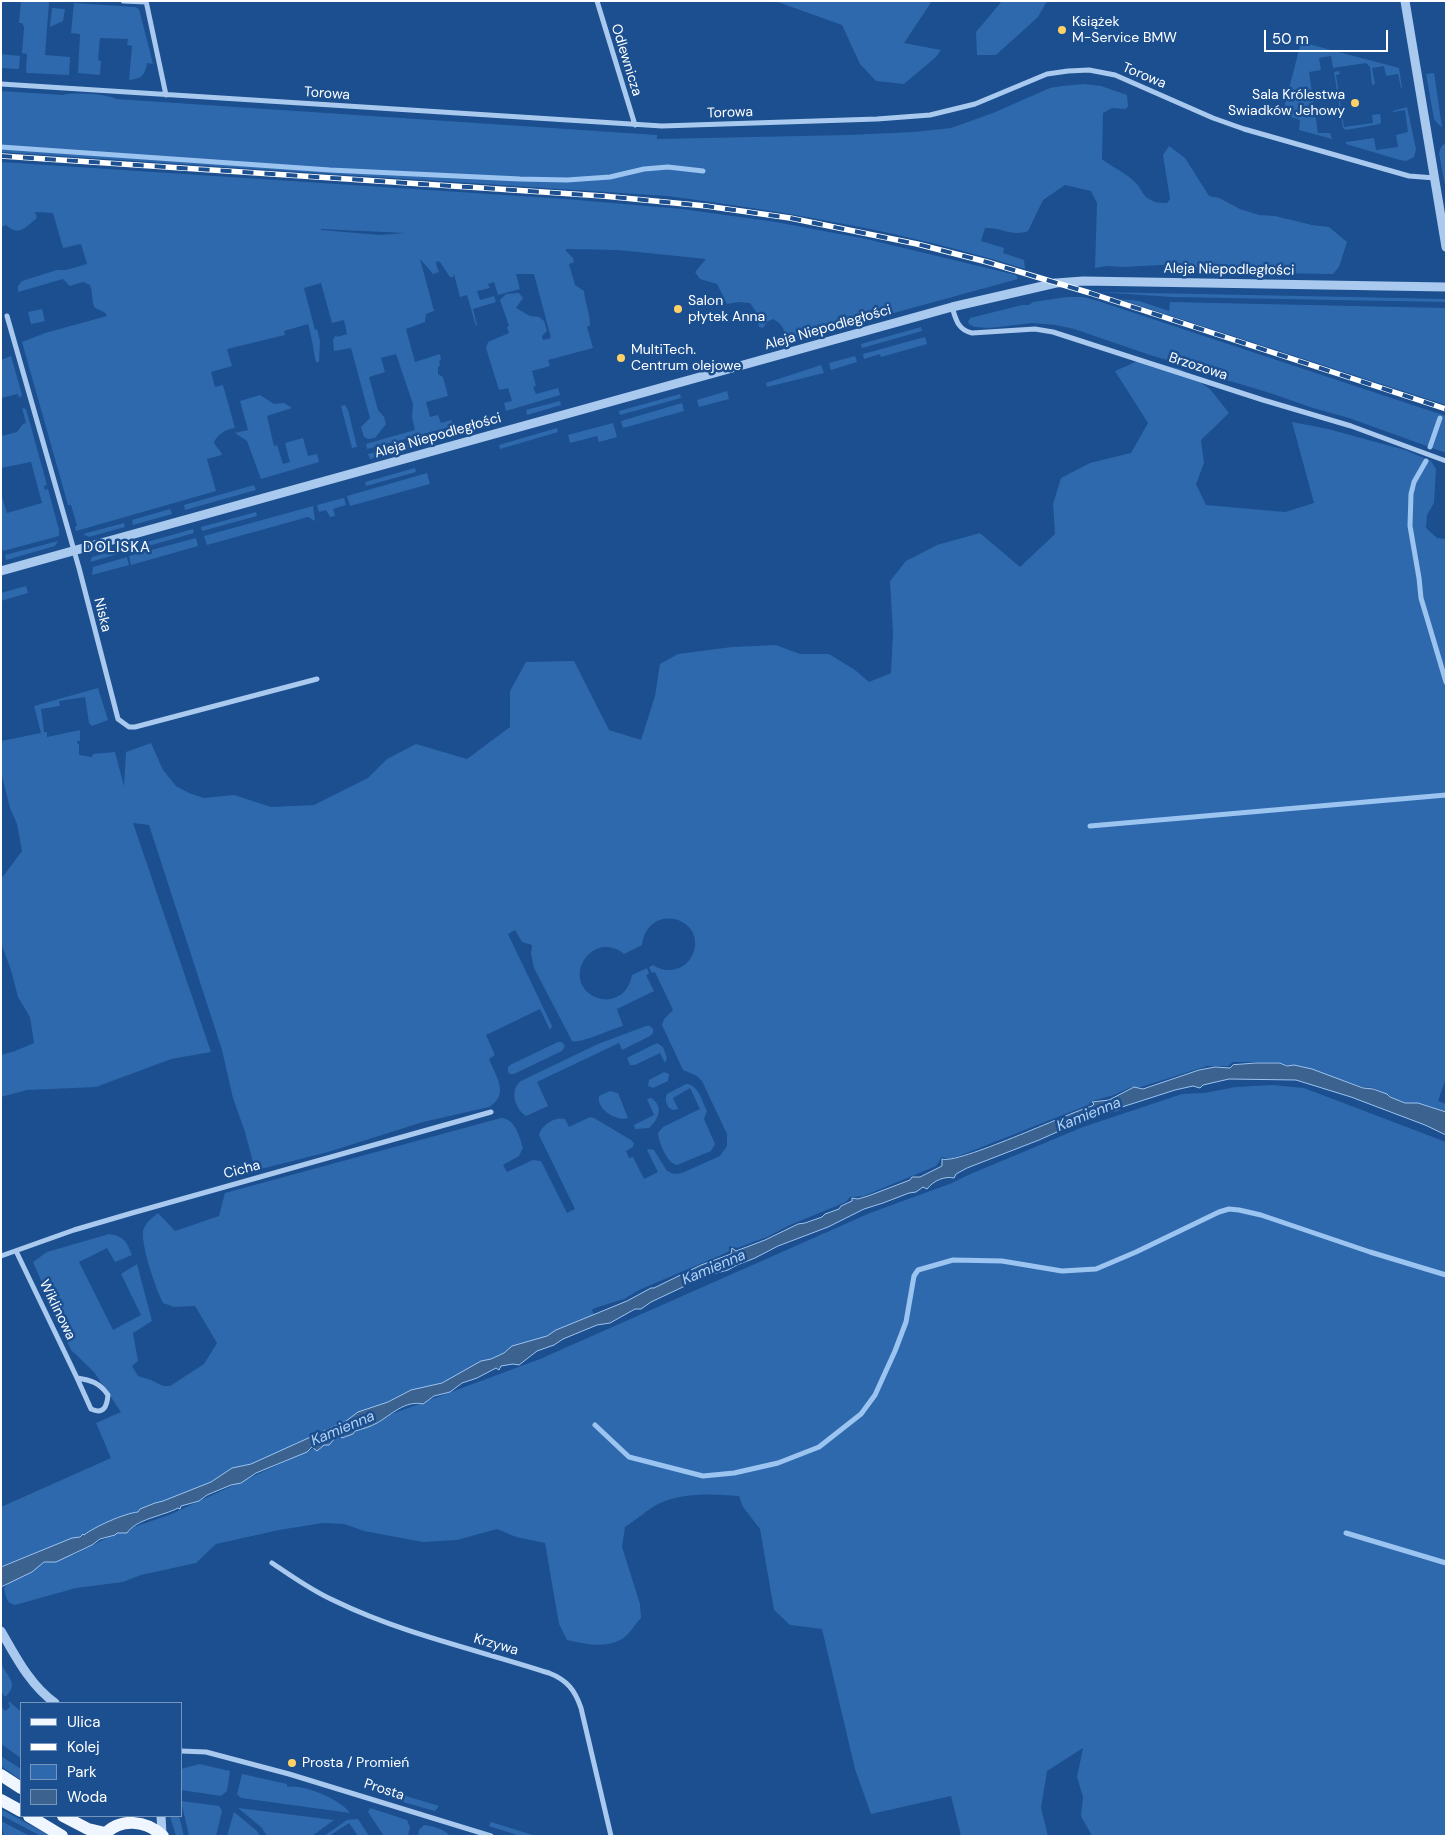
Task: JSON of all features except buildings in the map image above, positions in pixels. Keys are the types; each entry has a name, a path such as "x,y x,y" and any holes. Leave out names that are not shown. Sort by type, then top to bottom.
{"main road":[{"path":"1,1775 20,1787"},
{"path":"1,1800 20,1810"},
{"path":"31,1817 62,1836"},
{"path":"65,1817 88,1830 104,1835 112,1828 134,1819 163,1835"}],"street":[{"path":"123,1 146,2 166,95"},
{"name":"Odlewnicza","path":"597,1 635,125"},
{"path":"1405,1 1446,248"},
{"name":"Torowa","path":"1,84 635,125 746,124 930,115 975,104 1042,76 1062,71 1090,70 1115,75 1213,118 1244,129 1409,176 1435,178"},
{"name":"Aleja Niepodległości","path":"1,571 952,307 1056,283 1083,281 1446,288"},
{"name":"Brzozowa","path":"952,307 961,329 972,333 1035,329 1060,333 1263,400 1351,426 1446,461"},
{"name":"Niska","path":"8,316 74,552 118,719 129,727 135,727 317,679"},
{"name":"Cicha","path":"1,1256 74,1230 491,1112"},
{"name":"Wiklinowa","path":"16,1251 91,1409 96,1412 106,1408 108,1395 104,1390 92,1380 77,1378"},
{"name":"Krzywa","path":"272,1563 308,1588 368,1616 404,1629 549,1673 559,1677 568,1684 575,1693 581,1708 611,1836"},
{"path":"1,1630 32,1681 41,1692 54,1702"},
{"name":"Prosta","path":"182,1751 206,1752 289,1774 491,1836"},
{"path":"161,1817 163,1835"}],"green space":[{"path":"21,1 49,2 45,55 70,57 69,75 27,73 27,54 22,53 24,27 22,23 19,23"},
{"path":"775,1 932,1 904,43 941,50 936,57 904,84 876,81 860,64 842,25"},
{"path":"1002,1 1047,1 1038,17 996,55 977,55 976,32"},
{"path":"74,3 135,7 139,9 153,64 147,63 142,76 129,80 132,46 127,45 128,39 100,38 98,60 101,61 100,75 78,73 80,34 71,33"},
{"path":"52,8 65,9 63,21 50,27"},
{"path":"1301,42 1399,68 1402,88 1398,74 1386,76 1384,66 1372,68 1375,84 1372,85 1370,67 1366,63 1333,68 1331,56 1319,58 1321,70 1309,72 1318,133 1330,133 1332,139 1299,130 1300,120 1283,112"},
{"path":"1,54 20,56 19,69 1,68"},
{"path":"1339,71 1340,74 1336,75 1344,127 1373,123 1372,115 1380,114 1380,124 1346,130 1343,128 1334,72"},
{"path":"1434,73 1442,127 1434,119 1426,74"},
{"path":"1084,84 1101,86 1127,95 1128,106 1126,109 1112,108 1103,113 1102,159 1133,180 1147,198 1158,203 1167,203 1170,199 1163,155 1169,146 1185,158 1209,196 1219,198 1240,209 1259,215 1275,216 1329,227 1347,242 1339,267 1333,274 1265,273 1161,265 1095,268 1097,203 1091,191 1065,185 1043,200 1028,231 1016,233 985,228 981,241 1004,248 1003,253 1024,260 1025,269 937,244 893,234 803,216 667,196 1,152 1,91 63,95 90,94 116,99 657,135 657,139 849,135 951,128 993,113 1050,88"},
{"path":"1407,107 1416,149 1414,157 1406,161 1400,160 1346,144 1346,142 1374,138 1376,150 1398,147 1396,135 1408,132 1405,110 1393,111"},
{"path":"1445,143 1446,146 1446,191 1439,153"},
{"path":"1,162 566,199 682,209 776,222 866,239 1016,275 1018,279 788,342 783,329 777,321 773,319 767,322 763,328 759,327 757,313 750,303 727,304 717,284 700,279 695,272 706,259 618,250 566,249 574,262 569,264 575,285 584,291 590,321 590,325 587,327 593,348 548,360 550,366 532,371 536,386 533,387 536,394 558,388 560,395 506,411 504,403 512,401 508,388 499,390 486,348 488,342 509,333 507,327 509,326 500,300 506,294 519,293 523,298 516,308 530,316 539,317 544,321 547,331 542,336 543,340 551,338 534,274 516,274 520,289 498,295 494,282 488,284 490,288 477,291 480,300 494,296 496,302 473,309 476,326 467,295 460,297 454,274 453,277 450,277 440,262 437,261 436,264 439,272 433,274 420,259 434,311 426,314 425,322 406,329 415,362 440,354 441,360 439,361 438,374 443,377 448,396 426,402 430,417 438,415 441,423 451,420 453,426 367,449 366,444 415,430 412,417 413,404 396,354 381,358 385,372 369,377 378,410 384,417 386,424 375,438 368,439 364,437 361,427 370,418 351,348 334,351 333,340 336,335 337,337 347,334 344,320 332,323 321,283 304,288 315,330 317,329 320,341 319,362 316,362 308,324 284,331 285,335 227,349 232,366 211,372 215,387 223,385 235,428 223,432 214,442 222,455 207,459 216,491 76,531 75,527 77,526 71,505 68,505 22,342 45,333 107,316 104,312 95,308 90,285 83,282 70,286 63,279 18,292 18,286 22,281 57,270 66,270 87,264 81,244 63,248 53,213 35,212 37,218 19,230 11,229 6,225 1,227","holes":["321,229 405,233 380,235"]},
{"path":"1098,292 1446,299 1446,302 1172,297"},
{"path":"1067,297 1083,297 1098,301 1446,416 1446,453 1349,418 1220,378 1199,369 1153,356 1074,329 1032,323 990,328 975,327 968,322 970,318 1022,305 1029,305 1033,302"},
{"path":"1119,299 1139,301 1169,311 1170,302 1446,308 1446,405"},
{"path":"42,309 45,321 31,324 28,312"},
{"path":"921,327 922,331 862,348 861,344"},
{"path":"925,337 927,344 881,357 880,354 864,359 863,354"},
{"path":"11,356 22,395 19,398 18,394 1,398 1,360"},
{"path":"855,356 857,362 831,370 829,363"},
{"path":"1142,359 1180,369 1210,389 1229,413 1201,440 1204,463 1196,484 1206,505 1285,512 1314,503 1292,422 1328,429 1405,450 1431,461 1436,469 1434,503 1427,515 1426,528 1437,538 1446,539 1446,1078 1438,1101 1446,1104 1445,1111 1419,1103 1406,1103 1374,1088 1363,1087 1301,1066 1287,1065 1279,1062 1233,1062 1228,1066 1207,1066 1141,1087 1131,1087 1114,1095 1092,1101 1088,1105 959,1156 949,1159 942,1157 936,1166 864,1196 850,1197 846,1202 790,1225 767,1237 737,1248 729,1246 729,1251 726,1253 641,1289 624,1299 595,1308 592,1310 596,1320 489,1362 134,1516 1,1566 1,1507 111,1458 96,1423 121,1412 94,1372 71,1350 33,1262 47,1252 109,1234 124,1240 132,1255 115,1262 107,1248 79,1262 113,1330 141,1315 121,1274 137,1264 152,1321 133,1333 138,1361 132,1366 138,1376 163,1386 170,1386 204,1364 217,1343 195,1306 174,1307 163,1303 160,1297 144,1247 143,1238 145,1226 158,1213 175,1231 219,1216 225,1193 501,1118 510,1121 513,1125 523,1148 519,1156 503,1165 507,1172 533,1160 541,1161 567,1213 575,1209 539,1135 540,1131 553,1120 565,1119 569,1127 590,1117 594,1118 631,1140 634,1143 633,1147 626,1151 629,1158 633,1157 644,1179 658,1172 647,1150 649,1149 654,1150 667,1171 674,1174 682,1173 720,1156 727,1146 727,1134 702,1081 697,1076 683,1070 662,1025 664,1019 673,1010 655,972 652,973 649,967 653,965 660,969 671,970 683,966 688,962 694,951 695,939 691,930 684,923 674,919 664,919 654,923 646,932 642,945 624,954 613,948 603,947 593,951 586,958 581,966 580,976 583,986 591,995 605,999 618,997 630,983 632,975 647,968 649,974 646,975 654,991 617,1009 623,1026 576,1041 572,1041 534,968 531,954 532,945 522,942 515,930 508,934 552,1026 550,1030 540,1009 486,1035 495,1055 489,1059 500,1085 499,1097 495,1102 489,1107 423,1122 328,1152 261,1169 253,1162 233,1098 222,1050 149,825 133,823 211,1052 171,1059 96,1087 27,1090 1,1097 1,1055 34,1043 30,1017 18,997 1,943 1,879 22,851 17,824 10,808 1,772 1,741 41,733 34,706 98,688 108,720 92,726 89,723 85,697 59,701 60,706 41,709 44,732 47,732 47,737 80,730 80,741 77,741 79,744 79,755 92,757 93,754 115,752 124,786 126,752 151,743 163,770 176,786 189,793 204,798 234,795 271,807 314,805 368,778 387,759 416,744 467,759 510,727 510,691 526,662 574,661 609,730 641,740 655,696 660,664 678,654 732,647 776,645 800,654 829,654 855,670 869,682 891,673 893,633 890,581 906,561 937,545 980,533 1020,567 1055,534 1053,504 1061,478 1090,463 1131,453 1148,423 1115,371"},
{"path":"821,365 824,373 767,387 766,383"},
{"path":"727,391 729,399 699,407 697,400"},
{"path":"680,394 681,398 620,415 619,411"},
{"path":"260,395 274,404 284,403 292,408 267,416 274,446 277,445 283,464 290,462 285,443 303,438 308,456 317,454 319,462 261,479 247,441 235,433 248,430 240,401"},
{"path":"560,401 561,405 527,415 526,410"},
{"path":"682,403 684,411 623,428 621,421"},
{"path":"345,405 348,410 357,447 352,448 341,406"},
{"path":"22,408 26,409 47,485 44,486 45,490 48,489 59,536 3,551 1,544 1,494 7,513 42,503 31,462 1,468 1,436 17,432 26,423"},
{"path":"613,423 617,437 599,442 597,436 570,443 568,435"},
{"path":"557,428 558,432 500,449 499,445"},
{"path":"409,443 411,447 370,459 368,454"},
{"path":"415,468 416,472 366,486 365,482"},
{"path":"427,473 430,484 350,506 347,496"},
{"path":"254,485 256,490 185,510 184,505"},
{"path":"344,498 346,505 333,509 335,516 330,517 326,510 319,512 317,505"},
{"path":"313,506 315,521 308,517 207,545 204,536"},
{"path":"170,509 172,514 133,525 132,520"},
{"path":"256,512 257,516 202,531 201,527"},
{"path":"124,523 125,527 89,537 83,534"},
{"path":"193,529 194,533 141,548 140,544"},
{"path":"196,538 198,546 131,565 129,556"},
{"path":"58,541 55,546 6,560 5,555"},
{"path":"131,546 132,550 90,562 92,557"},
{"path":"127,557 129,565 92,575 93,567"},
{"path":"26,586 28,593 1,601 1,593"},
{"path":"650,1026 653,1029 653,1033 650,1036 622,1050 619,1043 537,1082 548,1106 526,1116 519,1109 514,1094 517,1085 521,1081 598,1044"},
{"path":"558,1042 562,1042 565,1046 562,1051 514,1074 508,1072 510,1065"},
{"path":"657,1043 663,1047 667,1058 665,1063 660,1053 635,1065 630,1065 627,1058"},
{"path":"664,1072 669,1074 668,1081 653,1088 648,1086 649,1080"},
{"path":"686,1084 694,1087 701,1098 707,1111 704,1119 715,1144 711,1151 677,1165 667,1157 658,1133 663,1127 700,1109 690,1088 673,1098 678,1109 673,1110 668,1106 666,1101 667,1094"},
{"path":"1272,1085 1304,1088 1446,1142 1446,1836 1092,1836 1081,1816 1083,1797 1077,1777 1083,1748 1047,1771 1041,1808 1048,1836 961,1836 951,1796 871,1814 855,1769 822,1629 790,1625 774,1610 760,1529 743,1507 739,1496 709,1494 678,1497 658,1504 625,1527 622,1547 640,1604 641,1618 625,1637 615,1642 601,1645 567,1640 559,1624 545,1543 516,1537 497,1529 457,1540 423,1542 364,1531 344,1524 323,1523 279,1530 216,1544 196,1563 141,1575 123,1582 76,1588 15,1605 7,1599 4,1588 15,1577 30,1568 57,1558 75,1554 119,1532 169,1515 373,1421 540,1359 870,1213 952,1183 1083,1127 1182,1094 1204,1093 1236,1087"},
{"path":"610,1091 618,1093 628,1118 618,1118 604,1110 599,1101 599,1096"},
{"path":"651,1098 658,1105 659,1109 655,1121 649,1128 635,1129 634,1125 654,1115 647,1099"},
{"path":"1,1664 12,1685 5,1697 1,1691"},
{"path":"8,1702 20,1711 20,1757 1,1744 1,1706 5,1711 10,1707"},
{"path":"1,1756 20,1768 20,1779 1,1766"},
{"path":"199,1764 230,1771 227,1791 221,1796 182,1790 182,1769"},
{"path":"242,1774 287,1784 287,1787 311,1790 330,1798 350,1813 241,1798 237,1794"},
{"path":"396,1793 439,1806 435,1811 396,1800"},
{"path":"182,1801 219,1806 222,1811 216,1836 189,1836"},
{"path":"238,1808 334,1820 312,1836 267,1836 261,1827"},
{"path":"370,1808 407,1820 410,1827 408,1836 384,1836 368,1812"},
{"path":"1,1809 50,1836 41,1836 1,1815"},
{"path":"234,1812 257,1831 260,1836 227,1836"},
{"path":"170,1817 179,1817 184,1836 176,1836"},
{"path":"358,1819 369,1836 358,1836 349,1823 329,1836 324,1836 347,1820"},
{"path":"1,1821 30,1836 4,1836"},
{"path":"491,1822 536,1836 520,1836 489,1826"},
{"path":"424,1825 442,1830 450,1836 418,1836 419,1830"}],"water":[{"name":"Kamienna","path":"1280,1063 1287,1066 1294,1065 1312,1069 1363,1088 1387,1094 1405,1103 1418,1103 1446,1112 1446,1135 1351,1097 1296,1080 1229,1079 1203,1085 1200,1088 1193,1086 1175,1090 1122,1107 1118,1110 1093,1116 1039,1140 967,1168 956,1174 954,1178 940,1179 927,1189 923,1187 916,1192 864,1209 828,1227 778,1246 728,1270 697,1278 641,1309 635,1309 610,1323 597,1325 537,1351 519,1365 501,1366 499,1370 496,1368 462,1383 450,1392 434,1396 423,1404 416,1403 404,1406 366,1428 342,1438 340,1436 335,1438 329,1445 324,1445 317,1451 312,1447 307,1452 256,1473 241,1483 207,1495 199,1501 181,1506 180,1509 178,1508 143,1521 131,1528 127,1533 117,1533 100,1539 92,1545 56,1562 44,1562 32,1572 1,1587 1,1567 72,1538 80,1537 118,1518 138,1512 140,1509 211,1482 232,1468 251,1464 346,1421 358,1412 388,1402 411,1390 442,1383 481,1361 504,1353 512,1346 547,1336 556,1330 627,1301 701,1265 731,1254 732,1248 736,1251 798,1224 822,1217 852,1201 852,1198 858,1199 868,1196 910,1180 912,1177 920,1177 942,1166 942,1159 952,1159 990,1147 1092,1106 1094,1104 1092,1102 1109,1100 1134,1087 1143,1089 1199,1070 1215,1067 1230,1068 1233,1065"}],"waterway":[{"path":"1,147 330,170 520,179 567,180 610,177 644,169 668,167 703,171"},
{"path":"1430,447 1440,418"},
{"path":"1426,461 1414,482 1411,494 1410,526 1421,598 1446,682"},
{"path":"1090,826 1446,795"},
{"path":"595,1425 629,1457 703,1476 734,1473 778,1463 819,1447 861,1414 875,1395 906,1322 914,1276 918,1270 953,1260 1002,1261 1062,1271 1096,1269 1229,1209 1261,1215 1370,1252 1446,1275"},
{"path":"1346,1533 1446,1563"}],"railway":[{"path":"1,156 603,196 706,206 790,218 917,244 987,262 1090,293 1446,409"}],"place":[{"name":"Książek M-Service BMW","path":"1062,30"},
{"name":"Sala Królestwa Swiadków Jehowy","path":"1355,103"},
{"name":"Salon płytek Anna","path":"678,309"},
{"name":"MultiTech. Centrum olejowe","path":"621,358"},
{"name":"Prosta / Promień","path":"292,1763"}],"district":[{"name":"DOLISKA","path":"117,548"}]}
